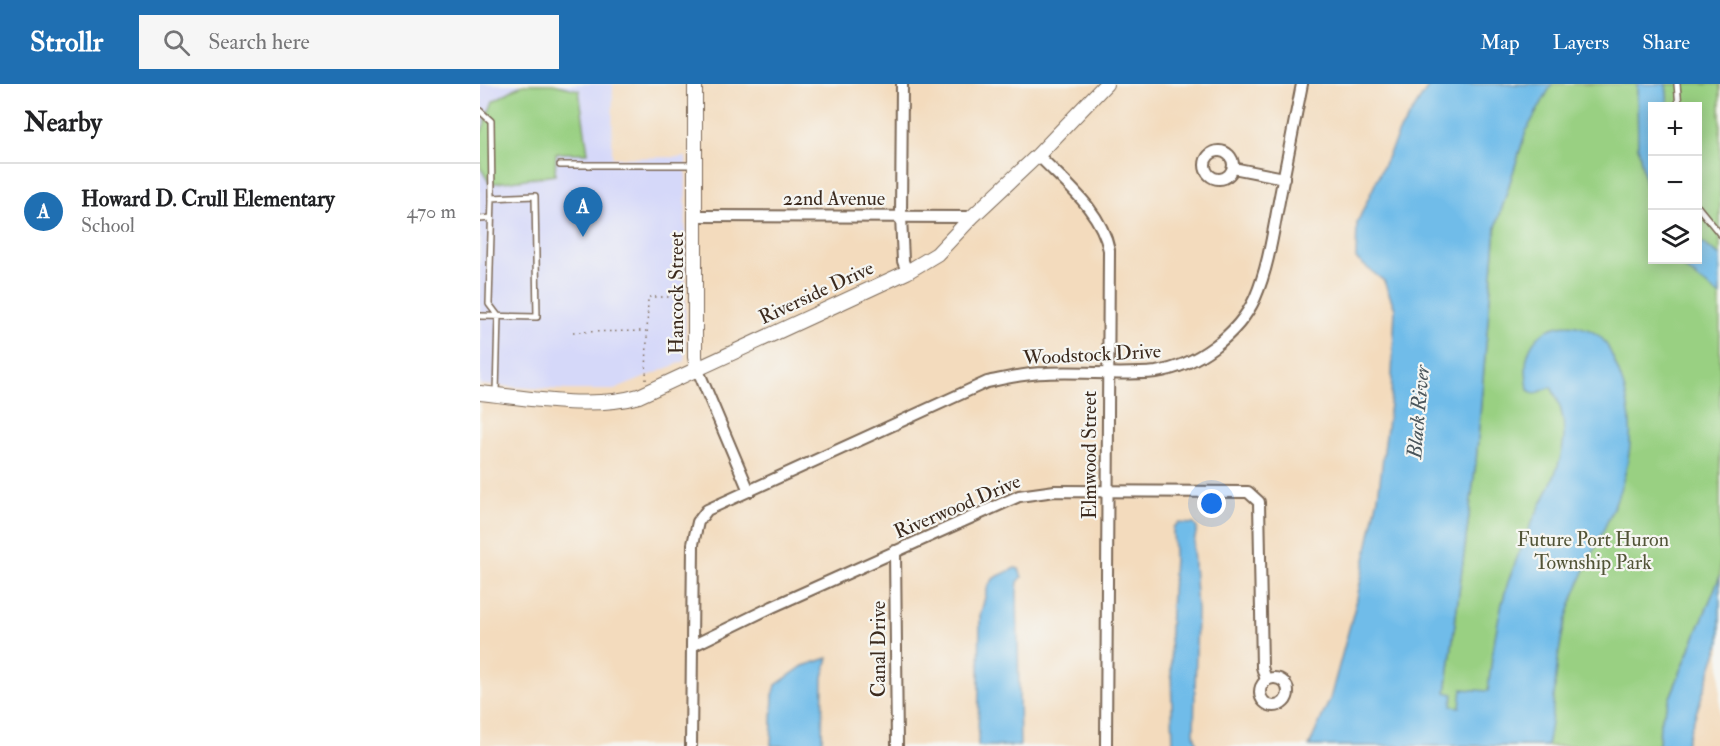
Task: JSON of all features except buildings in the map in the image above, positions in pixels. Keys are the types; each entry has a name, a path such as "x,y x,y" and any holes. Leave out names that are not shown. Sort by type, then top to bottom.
{"street":[{"name":"Hancock Street","path":"695,84 695,357 697,368 749,491"},
{"path":"902,84 901,216 903,261 907,272"},
{"name":"Riverside Drive","path":"480,393 589,403 624,401 907,272 937,254 972,217 1038,155 1106,84"},
{"name":"Woodstock Drive","path":"691,746 693,544 698,522 707,510 987,382 1023,374 1107,374 1158,371 1186,363 1211,349 1238,324 1254,300 1262,279 1302,84"},
{"name":"Elmwood Street","path":"1038,155 1094,214 1106,235 1110,272 1107,374 1106,746"},
{"path":"1233,168 1284,178"},
{"name":"22nd Avenue","path":"696,216 972,217"},
{"name":"Riverwood Drive","path":"692,646 772,607 1019,496 1055,491 1248,492 1259,502 1262,667 1266,680"},
{"name":"Canal Drive","path":"895,551 897,746"}],"lane":[{"path":"1677,84 1679,102"},
{"path":"480,111 491,121 492,198 489,304 498,316 496,394"},
{"path":"560,165 696,165"},
{"path":"480,316 537,317 535,196 492,198"},
{"path":"1700,210 1720,234"},
{"path":"480,219 491,218"}],"path":[{"path":"646,381 648,297 682,297"},
{"path":"573,332 647,331"}],"shaded area":[{"path":"480,84 613,84 612,158 686,157 685,361 614,390 480,385"}],"green space":[{"path":"523,84 553,84 579,90 588,153 556,153 555,175 490,184 480,167 480,136 493,101"},
{"name":"Future Port Huron Township Park","path":"1552,84 1637,84 1638,146 1648,197 1648,264 1679,264 1720,296 1720,576 1660,722 1659,746 1432,746 1446,692 1476,462 1496,227 1526,131"},
{"path":"1666,84 1720,84 1720,256 1702,242 1702,102 1668,102"}],"water":[{"name":"Black River","path":"1430,84 1552,84 1526,131 1496,227 1476,462 1446,692 1453,694 1452,706 1460,707 1462,689 1488,691 1501,607 1509,579 1531,524 1548,491 1560,457 1564,440 1564,423 1560,405 1551,387 1535,394 1528,390 1526,368 1528,354 1539,336 1548,330 1557,326 1578,326 1598,335 1607,346 1618,370 1628,406 1630,439 1626,470 1617,499 1577,588 1566,620 1559,651 1547,746 1309,746 1330,699 1356,603 1378,497 1391,396 1395,309 1384,281 1356,259 1357,223 1399,132"},
{"path":"1637,84 1666,84 1668,102 1648,102 1648,197 1638,146"},
{"path":"1702,243 1720,256 1720,296 1679,264 1702,264"},
{"path":"1178,523 1194,524 1197,528 1193,548 1197,611 1194,733 1197,746 1173,746 1170,630 1174,557 1173,528"},
{"path":"1015,568 1019,569 1022,577 1018,582 1017,592 1020,746 978,746 980,616 988,586 994,578"},
{"path":"1720,576 1720,642 1685,746 1659,746 1660,722"},
{"path":"828,658 823,677 822,746 771,746 773,695 776,685 803,666"}],"place":[{"name":"Howard D. Crull Elementary","path":"583,237"}]}
